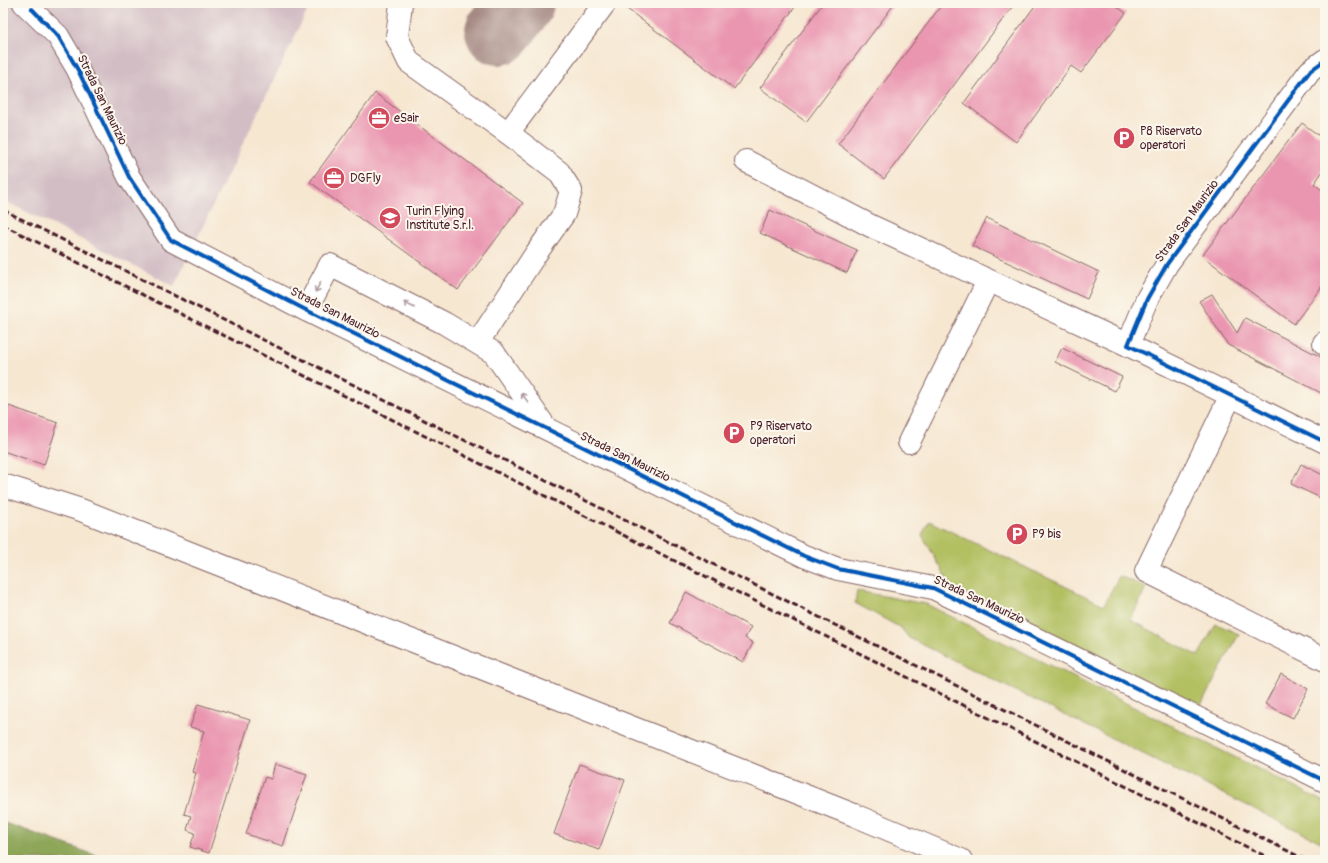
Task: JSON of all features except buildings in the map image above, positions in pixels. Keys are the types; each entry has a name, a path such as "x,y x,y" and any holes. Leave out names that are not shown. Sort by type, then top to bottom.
{"street":[{"path":"401,3 396,37 409,62 508,133 559,172 571,191 564,214 535,254 478,342"},
{"path":"508,133 605,3"},
{"name":"Strada San Maurizio","path":"28,6 58,36 78,70 129,177 171,240 306,310 804,556 838,569 933,588 1325,781"},
{"name":"Strada San Maurizio","path":"1128,345 1147,299 1167,264 1310,71 1325,60"},
{"path":"746,161 871,226 1128,345 1325,442"},
{"name":"Strada San Maurizio","path":"306,310 330,265 478,342 494,353 547,430"},
{"path":"909,442 988,281"},
{"path":"1231,395 1146,572 1325,660"},
{"path":"3,485 81,510 854,815 961,860"}],"shaded area":[{"path":"3,3 311,3 174,286 3,200"}],"green space":[{"path":"929,521 1104,605 1119,576 1146,587 1131,620 1198,656 1216,624 1239,634 1200,707 951,586 922,535"},
{"path":"857,591 926,604 1325,802 1325,844 909,638 901,628 855,603"},
{"path":"3,822 109,860 3,860"}],"taxiway":[{"path":"499,31 520,3"}],"railway":[{"path":"3,210 1306,860"},
{"path":"3,225 1273,860"}],"cycle path":[{"path":"32,9 58,36 78,70 129,177 171,240 306,310 804,556 838,569 933,588 1325,781"},
{"path":"1325,60 1310,71 1167,264 1147,299 1128,345 1325,442"}],"place":[{"name":"eSair","path":"379,118"},
{"name":"P8 Riservato operatori","path":"1124,138"},
{"name":"DGFly","path":"334,178"},
{"name":"Turin Flying Institute S.r.l.","path":"390,218"},
{"name":"P9 Riservato operatori","path":"734,433"},
{"name":"P9 bis","path":"1017,534"}]}
